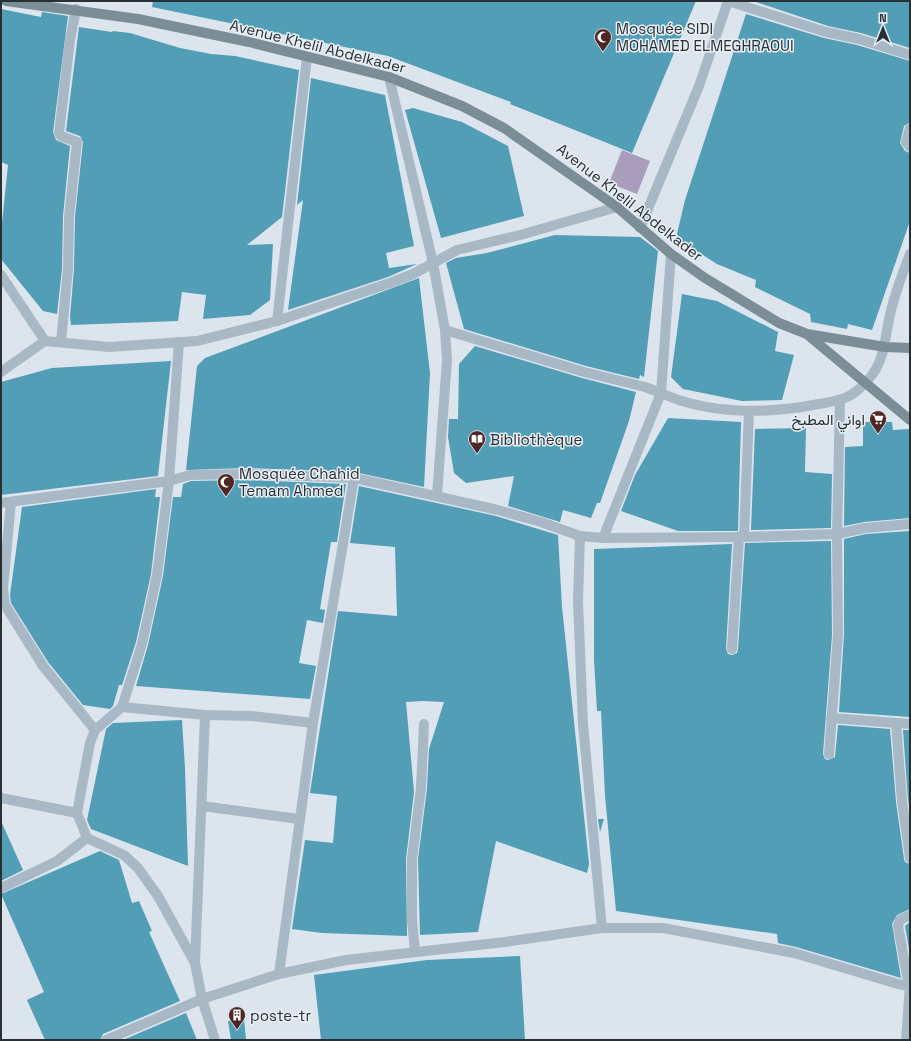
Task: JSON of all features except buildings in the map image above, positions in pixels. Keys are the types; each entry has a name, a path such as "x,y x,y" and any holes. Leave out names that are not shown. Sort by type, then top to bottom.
{"street":[{"name":"Avenue Khelil Abdelkader","path":"6,1 138,19 389,77 462,106 504,128 616,207 671,254 737,299 779,323 807,334 886,347 910,348"},
{"path":"640,228 698,86 728,1 826,32 910,55"},
{"path":"61,342 68,269 69,217 77,142 61,136 59,133 70,40 76,10"},
{"path":"277,321 307,57"},
{"path":"389,77 433,263 445,330 447,360 436,495"},
{"path":"910,128 906,142 910,147"},
{"path":"1,372 45,341 109,347 197,341 277,321 413,274 457,250 524,234 616,207"},
{"path":"603,538 661,393 671,254"},
{"path":"445,330 584,372 645,387 673,399 698,405 749,411 779,410 840,400 851,395 876,369 886,347 889,320 895,292 910,254"},
{"path":"1,275 45,341"},
{"path":"807,334 910,420"},
{"path":"179,342 169,481 157,575 142,644 122,707 95,730 90,743 77,813 86,838 124,855 138,868 158,896 195,963"},
{"path":"829,754 838,635 837,534 840,400"},
{"path":"732,649 749,411"},
{"path":"1,503 72,492 169,481 190,475 246,474 354,478 436,495 542,522 580,536 603,538 741,537 837,534 865,528 910,524"},
{"path":"279,974 313,723 354,478"},
{"path":"12,502 3,588 5,604 43,666 95,730"},
{"path":"580,536 578,601 583,724 602,928"},
{"path":"122,707 205,715 252,716 313,723"},
{"path":"205,715 195,963 202,999 214,1040"},
{"path":"831,718 910,724"},
{"path":"896,723 902,801 910,858"},
{"path":"415,951 412,921 412,859 421,788 424,724"},
{"path":"1,798 77,813"},
{"path":"202,806 299,819"},
{"path":"1,888 57,861 86,838"},
{"path":"906,1040 909,985 898,926 900,920 910,915"},
{"path":"106,1040 202,999 279,974 346,960 505,942 602,928 663,928 794,953 898,984 909,985"}],"shaded area":[{"path":"622,150 650,161 637,194 609,183"}],"place":[{"name":"Mosquée SIDI MOHAMED ELMEGHRAOUI","path":"603,52"},
{"name":"اواني المطبخ","path":"878,434"},
{"name":"Bibliothèque","path":"477,454"},
{"name":"Mosquée Chahid Temam Ahmed","path":"226,497"},
{"name":"poste-tr","path":"237,1030"}]}
